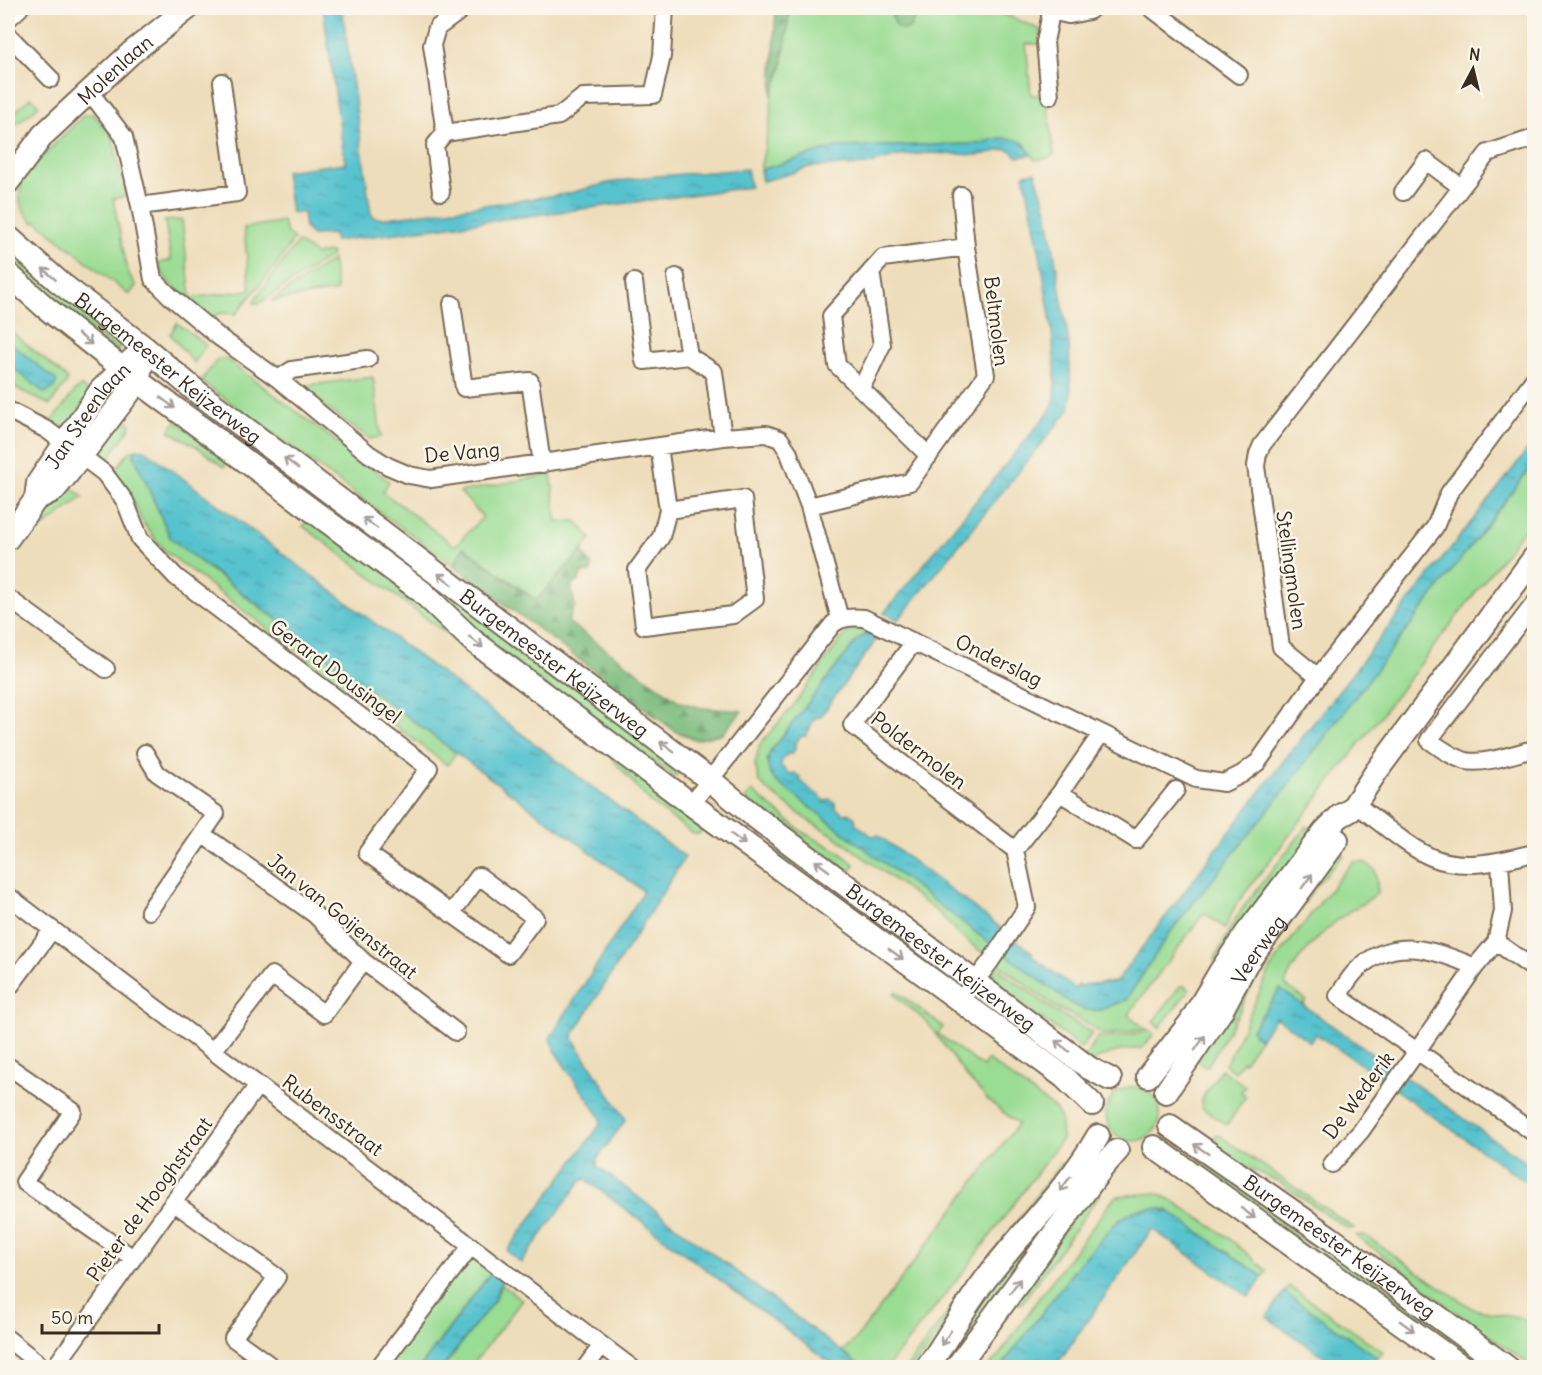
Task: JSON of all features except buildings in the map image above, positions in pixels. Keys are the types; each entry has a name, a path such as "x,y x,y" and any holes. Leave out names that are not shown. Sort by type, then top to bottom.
{"main road":[{"path":"1052,8 1069,12 1088,8"},
{"name":"Molenlaan","path":"8,182 43,135 180,10"},
{"name":"Molenlaan","path":"8,157 43,135"},
{"name":"Burgemeester Keijzerweg","path":"8,237 59,282 145,348 196,391 710,780 754,816 1089,1068 1110,1079"},
{"name":"Burgemeester Keijzerweg","path":"8,274 45,307 130,374 421,591 472,640 691,804 1064,1077 1092,1104"},
{"name":"Jan Steenlaan","path":"8,538 36,499 38,483 73,449 100,390 130,374 145,348"},
{"name":"Veerweg","path":"1166,1092 1222,1010 1246,964 1346,827 1353,807 1376,772 1534,558"},
{"name":"Veerweg","path":"1148,1076 1190,1023 1246,934 1324,831 1353,807"},
{"path":"1128,1073 1148,1076 1158,1082 1166,1092 1172,1109 1170,1126 1164,1138 1154,1147 1136,1154 1117,1151 1106,1145 1098,1136 1092,1120 1092,1104 1099,1090 1110,1079 1128,1073"},
{"name":"Burgemeester Keijzerweg","path":"1170,1126 1329,1237 1508,1368"},
{"path":"927,1368 986,1279 1048,1206 1086,1156 1098,1136"},
{"name":"Burgemeester Keijzerweg","path":"1154,1147 1464,1368"},
{"path":"956,1368 1102,1168 1117,1151"}],"street":[{"path":"8,19 20,8"},
{"path":"445,133 432,45 437,28 464,8"},
{"path":"441,192 435,145 445,133 560,116 583,97 653,95 662,56 665,8"},
{"path":"1050,96 1045,42 1052,8"},
{"path":"1150,8 1239,75"},
{"path":"8,35 51,80"},
{"path":"140,206 237,193 222,82"},
{"name":"De Vang","path":"88,93 96,99 124,137 140,206 153,279 219,337 278,379 369,454 409,475 431,479 723,437 766,434 780,440 788,451 809,506 840,619"},
{"name":"Stellingmolen","path":"1318,677 1281,647 1256,466 1258,453 1488,153 1534,138"},
{"path":"1403,192 1426,161 1461,187"},
{"name":"Beltmolen","path":"809,506 910,482 986,375 966,247 961,195"},
{"path":"929,456 837,365 831,316 883,258 966,247"},
{"path":"861,389 882,345 872,271"},
{"path":"676,277 689,356"},
{"path":"634,282 644,361 689,356 714,372 723,437"},
{"path":"452,304 464,387 530,381 542,464"},
{"path":"278,379 292,370 368,359"},
{"path":"1318,677 1435,527 1449,493 1534,379"},
{"path":"8,410 46,430 73,449"},
{"path":"659,446 668,510 661,537 637,570 644,626 733,615 755,599 743,499 668,510"},
{"name":"Gerard Dousingel","path":"73,449 104,473 125,501 140,539 176,577 429,768 367,853 451,914 508,954 535,918 479,876 451,914"},
{"path":"8,598 106,669"},
{"path":"1531,616 1429,740 1452,755 1468,761 1480,761 1534,749"},
{"name":"Onderslag","path":"840,619 864,618 1196,779 1224,783 1242,774 1258,762 1318,677"},
{"path":"691,804 833,624 840,619"},
{"name":"Poldermolen","path":"914,642 852,725 1015,850"},
{"path":"960,1001 995,955 1027,907 1015,850 1060,793 1101,734"},
{"path":"145,753 157,773 216,814 149,911"},
{"path":"1060,793 1136,840 1176,790"},
{"path":"1353,807 1383,823 1401,839 1431,857 1464,864 1500,862 1534,853"},
{"name":"Jan van Goijenstraat","path":"202,834 314,914 363,962 456,1032"},
{"path":"1500,862 1503,911 1496,942 1534,969"},
{"name":"Rubensstraat","path":"8,896 632,1368"},
{"path":"8,989 52,930"},
{"name":"De Wederik","path":"1332,1164 1360,1131 1475,968 1496,942"},
{"path":"1475,968 1444,954 1427,950 1409,948 1389,951 1355,972 1338,996 1534,1133"},
{"path":"213,1051 272,975 324,1014 363,962"},
{"path":"8,1066 73,1112 24,1182 133,1258"},
{"name":"Pieter de Hooghstraat","path":"54,1368 258,1085"},
{"path":"173,1202 278,1277 233,1338 274,1368"},
{"path":"378,1368 471,1246"},
{"path":"8,1339 44,1368"},
{"path":"585,1368 602,1345"}],"green space":[{"path":"776,8 790,8 782,67 772,96"},
{"path":"790,8 890,8 892,17 920,8 990,8 1041,30 1039,44 1026,44 1031,95 1046,94 1054,154 1048,158 1035,160 1024,143 999,138 979,144 837,147 760,170 770,121 772,96 782,67"},
{"path":"890,8 920,8 910,28 903,30 896,27"},
{"path":"31,97 39,106 8,131 8,119"},
{"path":"93,114 112,135 126,196 113,199 128,273 136,286 129,295 36,221 34,223 20,202 22,184 34,166 84,115"},
{"path":"182,220 191,298 250,290 244,228 283,221 286,232 294,239 236,314 221,313 209,318 180,294 157,264 171,260 165,221"},
{"path":"298,242 315,254 331,252 332,255 260,303 254,303 255,299"},
{"path":"8,247 122,344 117,351 8,263"},
{"path":"332,260 337,291 271,301"},
{"path":"177,323 206,345 194,363 170,334"},
{"path":"8,329 67,378 67,382 50,405 8,384 8,364 45,393 18,350 8,341"},
{"path":"225,358 389,481 383,492 455,546 483,517 460,492 551,474 557,522 576,521 591,538 582,551 536,600 464,547 454,566 201,381 218,359"},
{"path":"373,377 381,437 370,439 300,389 302,386"},
{"path":"81,386 90,393 67,428 51,422 76,390"},
{"path":"185,399 305,490 355,519 683,766 675,777 651,760 630,751 182,404"},
{"path":"121,416 131,424 130,428 106,462 96,449"},
{"path":"176,421 228,461 224,467 196,446 169,431"},
{"path":"136,449 134,456 170,537 209,569 456,753 447,765 165,551 142,521 127,490 114,472 128,453"},
{"path":"1534,463 1534,516 1235,906 1225,928 1204,913 1128,1015 1146,1029 1103,1035 1056,1007 995,962 1004,953 1073,1005 1100,1010 1126,1000 1171,931 1279,797"},
{"path":"71,487 83,497 29,538 24,532"},
{"path":"307,520 340,537 707,822 699,834 693,834 650,802 610,756 303,526"},
{"path":"463,547 536,600 582,551 592,566 591,572 581,573 579,581 571,585 575,606 568,622 680,702 702,708 742,711 723,733 696,740 675,731 454,566"},
{"path":"855,628 870,632 858,639 770,752 767,760 777,782 991,944 983,953 958,934 940,914 832,834 809,821 767,790 759,781 755,765 760,744 793,706 842,638"},
{"path":"752,791 804,833 838,851 855,865 851,871 819,856 745,799"},
{"path":"1307,826 1316,834 1213,963 1244,906"},
{"path":"757,841 790,858 901,931 893,942"},
{"path":"1335,849 1344,855 1320,881 1263,960 1238,1014 1207,1067 1195,1059"},
{"path":"1353,862 1364,862 1375,870 1378,892 1338,920 1302,955 1285,985 1306,1000 1303,1005 1280,989 1254,1036 1260,1039 1235,1072 1225,1065 1275,961"},
{"path":"994,966 1057,1012 1092,1033 1081,1048 993,982"},
{"path":"1180,986 1185,986 1189,990 1159,1028 1153,1022"},
{"path":"896,991 943,1027 938,1034 983,1067 988,1060 1055,1109 1060,1117 1062,1139 968,1266 887,1367 862,1367 842,1351 856,1339 1018,1124 989,1101 967,1077 927,1022 894,994"},
{"path":"1149,1031 1154,1035 1142,1048 1109,1054 1091,1063 1084,1058 1098,1037 1107,1038"},
{"path":"1221,1069 1245,1086 1241,1092 1246,1096 1227,1125 1202,1108 1201,1100"},
{"path":"1128,1087 1138,1087 1148,1091 1156,1099 1160,1114 1156,1129 1148,1137 1138,1141 1128,1141 1118,1137 1110,1129 1106,1119 1106,1109 1110,1099 1118,1091"},
{"path":"1217,1134 1354,1228 1348,1229 1279,1182 1207,1148"},
{"path":"1203,1156 1499,1367 1478,1367 1195,1166"},
{"path":"1061,1163 1069,1169 914,1367 906,1368"},
{"path":"1086,1181 950,1367 936,1368 986,1287"},
{"path":"1094,1187 1101,1193 1021,1304 1015,1300"},
{"path":"1157,1193 1228,1237 1267,1271 1263,1277 1167,1210 1140,1209 1121,1218 1079,1264 1001,1367 986,1368 998,1357 1041,1295 1114,1198"},
{"path":"1364,1235 1473,1309 1534,1321 1534,1367 1447,1306 1398,1266 1356,1236"},
{"path":"468,1252 492,1271 420,1367 381,1368"},
{"path":"501,1284 522,1300 471,1367 443,1368 496,1298"},
{"path":"1289,1286 1383,1352 1378,1358 1284,1292"}],"water":[{"path":"323,8 342,8 371,214 375,218 566,194 608,183 646,177 747,169 750,187 335,241 333,234 312,235 305,228 303,212 291,213 285,171 345,163"},
{"path":"999,138 1019,141 1032,155 1018,157 1006,149 980,155 928,153 899,156 866,165 809,167 762,181 760,170 837,147 979,144"},
{"path":"1035,172 1047,209 1069,344 1071,395 1069,410 898,620 884,613 1049,412 1055,399 1052,329 1024,174"},
{"path":"8,341 57,381 54,388 45,393 8,364"},
{"path":"1534,442 1534,463 1279,797 1171,931 1126,1000 1100,1010 1085,1010 1073,1005 1004,953 1015,939 1033,953 1032,956 1075,989 1078,985 1082,987 1083,985 1116,982 1275,772"},
{"path":"136,449 145,450 685,857 573,1035 573,1039 625,1118 597,1159 597,1166 862,1367 836,1367 585,1179 580,1182 521,1263 507,1251 600,1125 601,1119 559,1057 550,1038 642,894 642,890 181,547 170,537 134,456"},
{"path":"870,632 879,636 820,717 813,720 806,736 801,736 795,744 792,754 787,754 781,766 790,774 795,773 801,778 799,780 827,802 829,799 844,814 849,813 855,818 856,824 872,836 878,835 1002,929 991,944 777,782 769,772 770,752 858,639"},
{"path":"1280,989 1534,1168 1534,1187 1316,1034 1310,1042 1276,1017 1260,1039 1254,1036 1252,1029"},
{"path":"1156,1208 1171,1213 1263,1277 1249,1297 1152,1229 1055,1367 1001,1367 1079,1264 1115,1224 1133,1211"},
{"path":"492,1271 504,1280 498,1288 496,1298 443,1367 420,1368"},
{"path":"1284,1292 1378,1358 1372,1367 1339,1367 1267,1317"}]}
